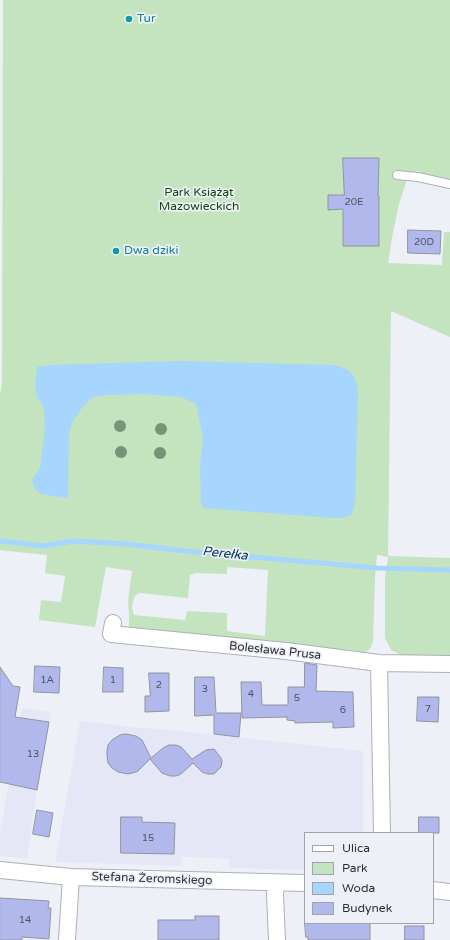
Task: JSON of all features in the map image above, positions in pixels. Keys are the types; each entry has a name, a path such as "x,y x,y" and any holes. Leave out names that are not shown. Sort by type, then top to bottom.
{"street":[{"name":"Bolesława Prusa","path":"113,623 112,634 286,651 379,662 450,664"},
{"path":"379,662 382,832"},
{"name":"Stefana Żeromskiego","path":"0,870 71,877 304,883"},
{"path":"67,940 71,877"},
{"path":"276,882 275,894 277,940"},
{"path":"434,890 450,892"}],"lane":[{"path":"397,176 418,177 450,184"}],"shaded area":[{"path":"22,708 51,712 37,790 27,859 0,856 0,833"},
{"path":"80,721 363,751 363,832 304,832 304,870 229,868 229,859 191,857 182,857 182,866 55,862"}],"green space":[{"name":"Park Książąt Mazowieckich","path":"3,0 450,0 450,183 418,177 419,171 409,173 399,204 388,263 442,265 444,232 450,232 450,337 391,311 388,556 450,558 450,657 403,656 391,650 385,638 385,579 388,557 377,555 373,642 371,647 366,652 130,629 128,601 132,571 106,567 95,627 39,620 41,600 61,602 65,576 45,573 47,555 0,550 0,395 2,383","holes":["227,567 268,570 265,636 227,631 227,613 187,611 185,620 134,615 132,608 134,597 139,593 188,598 190,575 195,573 227,574"]}],"water":[{"path":"179,361 334,365 349,371 356,381 358,392 355,504 351,515 342,518 333,518 204,508 201,503 200,466 203,437 196,404 181,397 144,394 93,397 81,409 72,423 69,435 68,498 41,494 35,489 32,480 40,468 45,430 44,407 37,397 35,386 37,367 50,365"}],"building":[{"path":"343,158 379,158 379,246 343,246 343,209 328,210 328,195 344,195"},
{"path":"408,230 441,231 440,254 408,253"},
{"path":"305,663 317,665 316,691 353,692 354,727 333,728 333,722 295,723 295,721 287,720 287,717 242,718 241,682 261,682 262,705 288,705 288,687 304,687"},
{"path":"35,666 60,667 59,693 34,692"},
{"path":"0,667 13,686 20,687 15,717 49,722 37,790 0,782"},
{"path":"104,667 123,668 123,692 103,692"},
{"path":"149,673 169,673 169,711 145,712 145,696 150,696"},
{"path":"195,677 214,677 216,713 241,713 239,737 214,734 214,715 195,716"},
{"path":"418,697 439,697 438,722 417,721"},
{"path":"126,734 136,736 142,740 151,758 169,745 181,747 192,759 206,750 214,749 221,758 221,767 214,774 208,774 202,772 193,763 181,774 170,776 162,773 150,759 136,772 128,774 118,772 108,763 108,745 112,740 120,735"},
{"path":"37,810 53,813 49,837 33,834"},
{"path":"121,817 142,817 142,822 175,823 174,854 121,853"},
{"path":"419,817 439,817 439,833 419,832"},
{"path":"0,898 49,901 48,908 51,908 49,939 22,937 22,940 0,940"},
{"path":"195,916 219,916 219,940 158,940 158,920 195,920"},
{"path":"305,924 370,924 370,940 308,940 308,937 306,937"},
{"path":"405,926 424,926 424,940 405,940"}],"waterway":[{"name":"Perełka","path":"0,541 43,546 74,541 126,544 185,551 377,568 450,570"}],"place":[{"name":"Tur","path":"129,19"},
{"name":"Dwa dziki","path":"116,251"}]}
